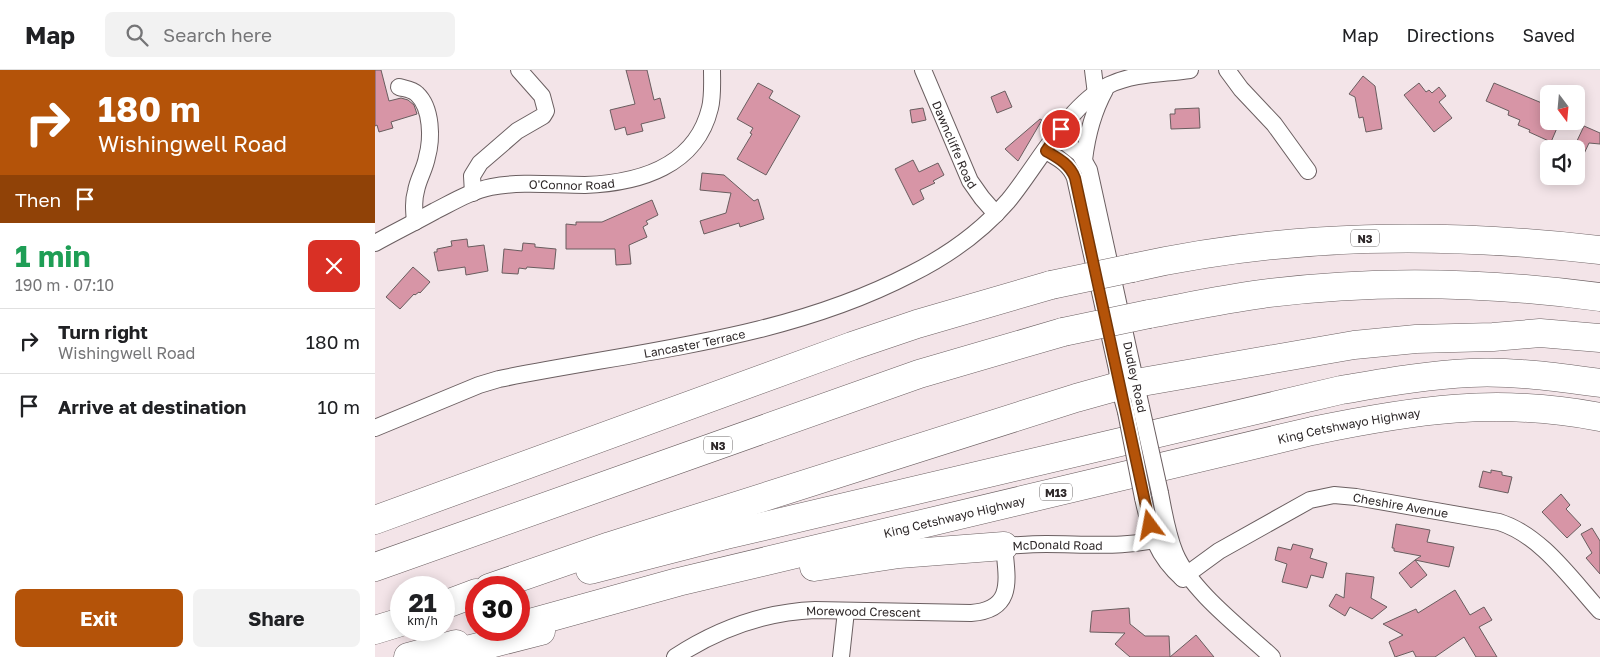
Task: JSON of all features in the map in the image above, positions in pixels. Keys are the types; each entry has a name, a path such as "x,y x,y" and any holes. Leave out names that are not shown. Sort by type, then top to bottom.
{"highway":[{"name":"N3","path":"375,520 852,346 917,324 1051,285 1168,260 1228,250 1346,238 1431,238 1600,250"},
{"name":"N3","path":"375,567 919,374 1063,332 1261,294 1336,287 1441,283 1504,287 1600,297"},
{"path":"525,576 720,510 1076,398 1130,397 1353,345 1416,339 1493,337 1540,333 1600,338"},
{"path":"1493,337 1555,343 1600,350"},
{"path":"530,587 736,533 1341,390 1421,378 1471,373 1560,377 1600,383"},
{"name":"King Cetshwayo Highway","path":"530,623 678,582 1293,435 1364,420 1420,411 1502,406 1543,408 1600,417"},
{"path":"1420,411 1514,415 1573,421 1600,427"},
{"path":"439,657 734,583 881,556 1004,546"},
{"path":"375,630 390,625"},
{"path":"408,657 465,641"}],"street":[{"path":"473,193 472,176 480,163 517,131 537,121 546,111 542,96 519,70"},
{"name":"O'Connor Road","path":"375,243 473,193 490,187 613,182 636,178 659,170 684,155 701,135 711,107 712,70"},
{"name":"Dawncliffe Road","path":"923,70 970,181 996,214"},
{"path":"1093,70 1102,90 1130,77 1190,70"},
{"path":"1227,70 1274,124 1308,171"},
{"path":"399,87 412,90 417,94 426,110 429,123 427,157 414,199 415,222"},
{"name":"Lancaster Terrace","path":"375,428 479,385 499,379 701,343 807,316 838,306 911,274 934,261 976,232 996,214 1009,200 1056,135 1073,116 1102,90"},
{"name":"Dudley Road","path":"1084,160 1091,122 1102,90"},
{"name":"Dudley Road","path":"1056,135 1075,149 1089,170 1130,397 1143,498 1162,539 1178,560 1185,576 1273,657"},
{"name":"Dudley Road","path":"1046,151 1067,164 1073,171 1115,360 1130,397 1160,493 1162,539"},
{"name":"Cheshire Avenue","path":"1185,576 1219,551 1310,500 1334,495 1356,497 1499,522 1512,526 1526,533 1539,544 1600,611"},
{"name":"McDonald Road","path":"1004,546 1043,544 1113,545 1145,543 1162,539"},
{"name":"Morewood Crescent","path":"675,657 713,635 735,625 795,611 971,613 989,610 998,604 1004,596 1006,589 1004,546"},
{"path":"841,657 846,611"}],"building":[{"path":"375,70 381,70 389,101 401,98 408,100 414,105 417,114 391,122 393,128 379,132 377,125 375,126"},
{"path":"626,70 647,70 654,100 660,98 665,118 641,124 643,131 627,135 625,127 615,130 610,110 635,104"},
{"path":"1363,76 1375,86 1382,129 1366,132 1363,117 1359,118 1355,97 1349,94"},
{"path":"758,83 773,91 769,98 800,116 766,175 737,159 752,134 750,133 753,128 737,119"},
{"path":"1419,83 1426,92 1429,90 1432,93 1439,87 1446,96 1439,102 1452,118 1434,132 1404,95"},
{"path":"1494,83 1540,102 1540,130 1556,130 1552,140 1547,140 1529,132 1530,130 1518,125 1520,120 1508,115 1509,111 1486,101"},
{"path":"1005,91 1012,107 997,113 991,97"},
{"path":"923,108 926,120 912,123 910,110"},
{"path":"1199,108 1200,128 1171,129 1170,114 1175,114 1175,109"},
{"path":"1040,119 1042,120 1018,161 1005,149"},
{"path":"1585,126 1600,133 1600,144 1589,143 1585,152 1585,140 1577,140 1582,130 1585,130"},
{"path":"913,160 919,172 938,163 944,175 933,181 935,183 920,190 924,199 913,205 895,169"},
{"path":"702,173 724,175 754,201 758,199 764,219 740,227 739,223 704,234 700,221 726,213 731,193 700,190"},
{"path":"652,200 658,215 646,221 648,224 643,227 647,237 629,245 631,264 616,265 615,249 566,249 566,224 576,225 576,222 602,222"},
{"path":"467,239 468,247 484,245 488,271 466,275 465,267 438,271 434,252 437,252 437,249 452,246 451,241"},
{"path":"523,243 535,244 535,247 556,249 554,269 527,267 526,269 519,268 518,274 502,273 504,249 522,251"},
{"path":"413,267 430,282 420,293 414,294 400,309 386,297"},
{"path":"1491,470 1502,472 1502,475 1512,477 1508,493 1479,487 1483,471 1491,473"},
{"path":"1561,494 1570,505 1566,509 1581,525 1567,538 1542,512"},
{"path":"1396,524 1430,530 1427,542 1454,547 1449,567 1415,560 1421,556 1394,551 1394,548 1392,548"},
{"path":"1592,528 1600,541 1600,574 1586,558 1592,553 1581,534"},
{"path":"1293,544 1313,549 1310,558 1327,563 1323,578 1311,575 1307,588 1282,582 1287,564 1275,560 1278,547 1291,550"},
{"path":"1415,560 1427,575 1411,588 1399,573"},
{"path":"1346,573 1374,577 1371,598 1387,607 1372,619 1350,607 1345,616 1329,606 1336,594 1344,598"},
{"path":"1455,590 1470,615 1484,607 1492,620 1479,627 1497,657 1476,657 1464,637 1435,657 1416,657 1413,651 1395,657 1389,642 1403,635 1383,624 1416,609 1418,613"},
{"path":"1129,608 1130,624 1145,636 1169,636 1170,657 1130,657 1115,644 1125,633 1090,632 1092,611"},
{"path":"1196,635 1214,657 1170,657"}],"route":[{"path":"1061,129 1046,151 1067,164 1073,171 1075,178 1150,525"}]}
